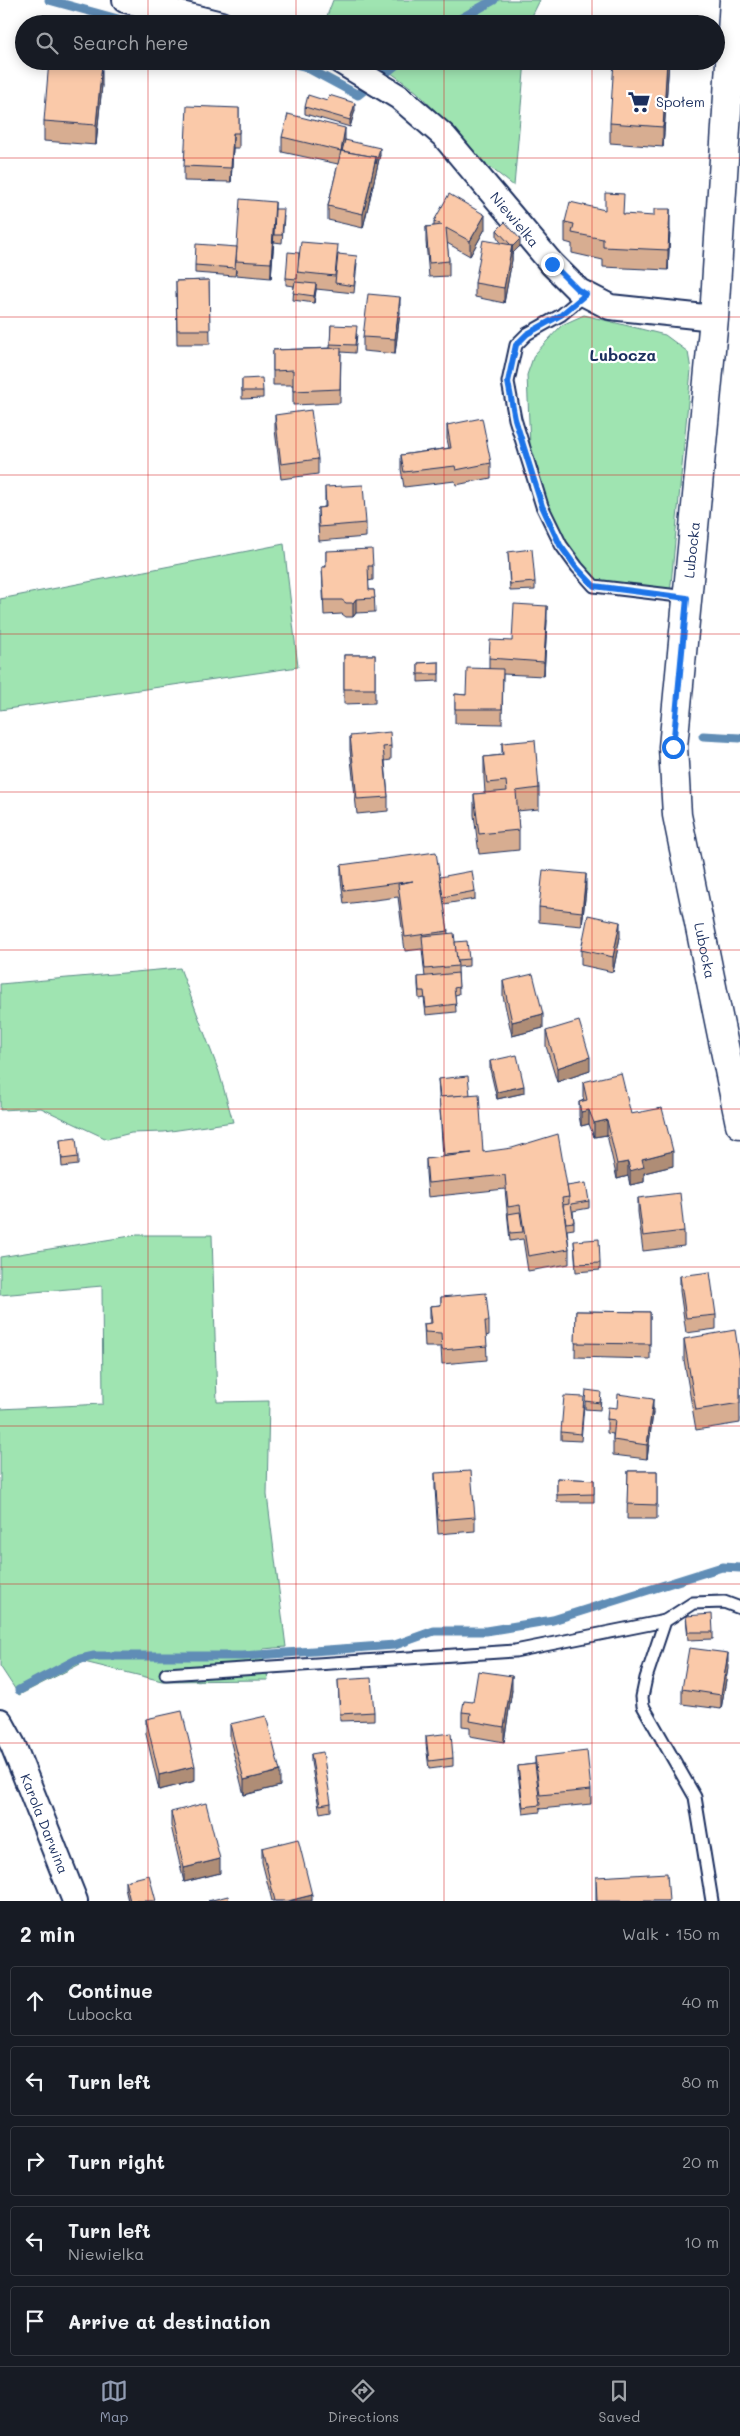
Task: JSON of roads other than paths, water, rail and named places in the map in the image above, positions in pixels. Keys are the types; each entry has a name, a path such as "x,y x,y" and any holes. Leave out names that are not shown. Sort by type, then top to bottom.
{"street":[{"path":"126,0 185,15"},
{"name":"Lubocka","path":"734,0 714,318 674,731 674,780 677,815 740,1124"},
{"name":"Niewielka","path":"355,70 391,92 444,136 552,264 578,290 610,307 714,318"},
{"name":"Karola Darwina","path":"0,1721 13,1745 75,1901"}],"lane":[{"path":"586,294 561,315 527,334 516,345 508,382 515,419 542,506 560,545 576,567 594,586 687,598"},
{"path":"166,1674 515,1651 665,1620 693,1603 724,1602 740,1608"},
{"path":"665,1620 646,1678 642,1697 643,1706 695,1797 712,1901"}],"waterway":[{"path":"49,0 103,15"},
{"path":"467,15 494,0"},
{"path":"311,70 358,95 390,70"},
{"path":"703,736 740,738"},
{"path":"19,1690 76,1660 94,1656 243,1656 395,1645 434,1631 486,1631 553,1620 722,1567 740,1568"}],"place":[{"name":"Społem","path":"639,102"}],"district":[{"name":"Lubocza","path":"623,355"}]}
